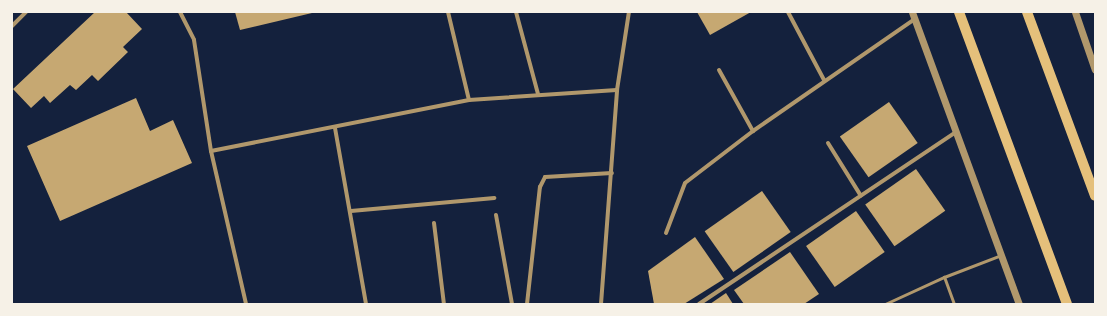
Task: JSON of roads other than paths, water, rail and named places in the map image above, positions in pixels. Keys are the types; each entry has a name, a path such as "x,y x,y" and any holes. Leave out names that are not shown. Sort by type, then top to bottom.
{"main road":[{"path":"959,12 1067,304"},
{"path":"1027,12 1095,196"}],"street":[{"path":"12,26 26,12"},
{"path":"180,12 194,40 211,151 246,304"},
{"path":"448,12 469,100"},
{"path":"516,12 538,94"},
{"path":"601,304 612,173 617,90 629,12"},
{"path":"788,12 824,80"},
{"path":"1076,12 1095,70"},
{"path":"666,233 685,183 753,131 914,15 1019,304"},
{"path":"719,70 753,131"},
{"path":"211,151 335,128 469,100 538,94 617,90"},
{"path":"335,128 366,304"},
{"path":"699,304 956,132"},
{"path":"828,144 861,196"},
{"path":"527,304 540,187 545,177 612,173"},
{"path":"350,210 494,198"},
{"path":"496,215 512,304"},
{"path":"434,223 444,304"}],"lane":[{"path":"885,304 944,277 1001,254"},
{"path":"944,277 954,304"}]}
